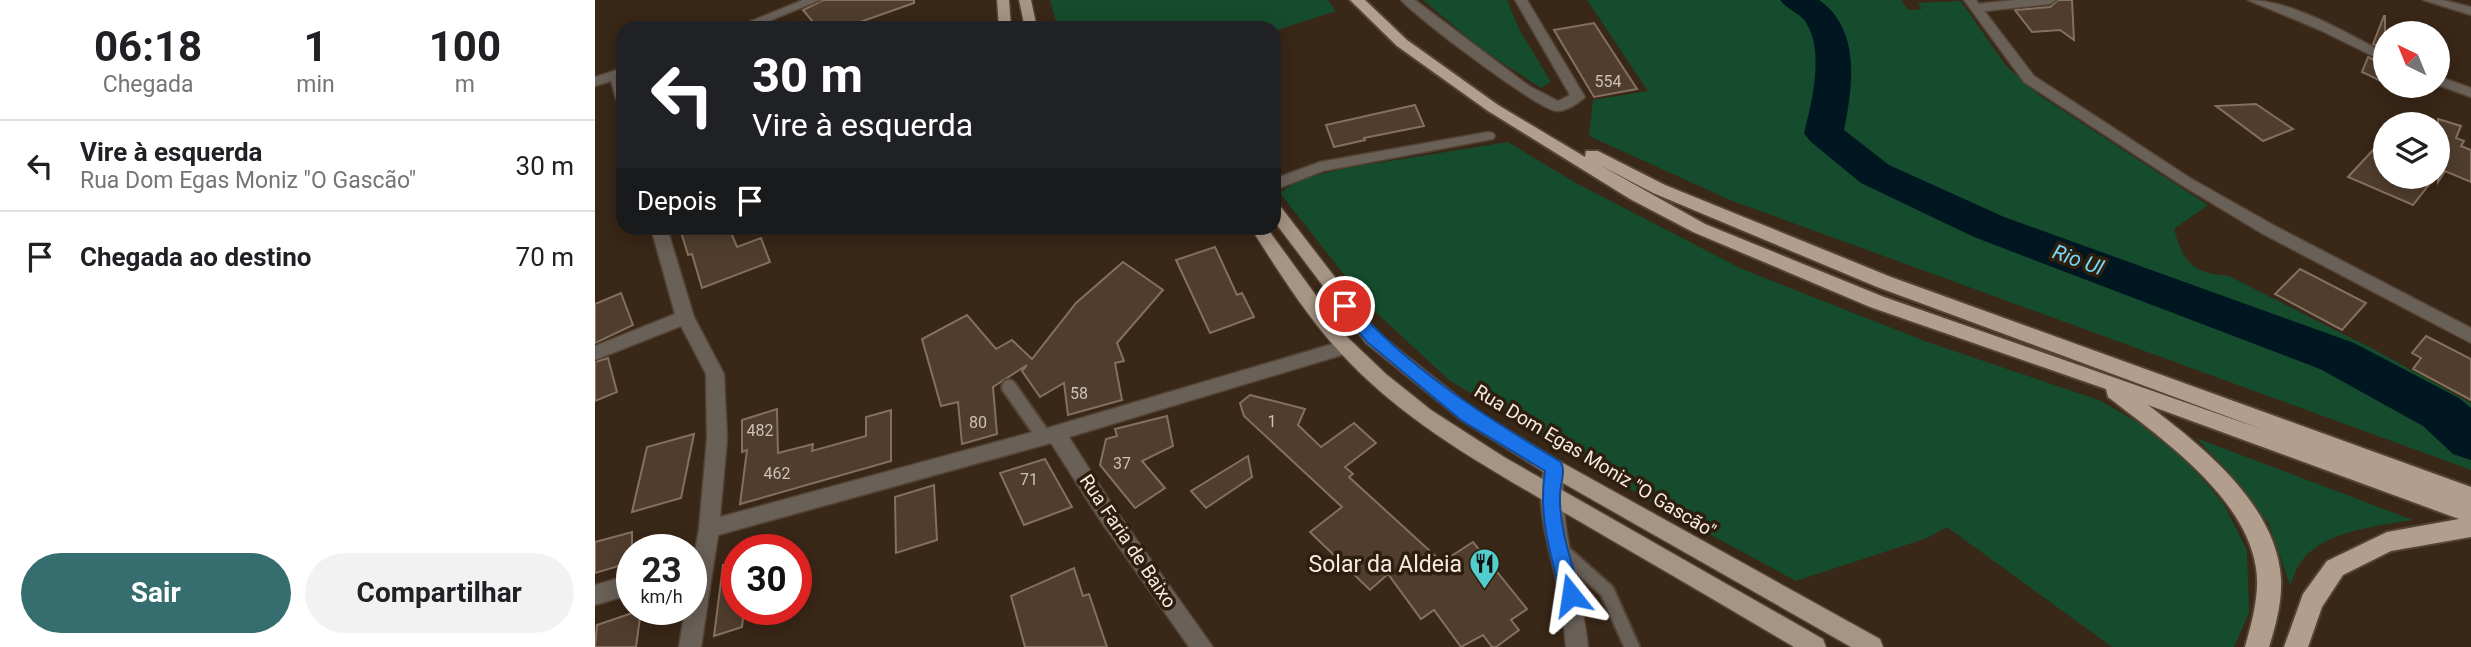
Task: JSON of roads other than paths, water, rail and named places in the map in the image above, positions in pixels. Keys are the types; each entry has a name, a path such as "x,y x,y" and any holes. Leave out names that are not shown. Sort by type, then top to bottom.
{"highway":[{"path":"1357,0 1402,43 1493,108 1612,181 1689,223 1877,302 2100,379 2471,514"},
{"path":"1374,0 1423,45 1491,95 1561,138 1660,189 1884,282 2471,497"},
{"path":"2100,379 2174,436 2219,478 2252,525 2266,559 2265,620 2257,647"},
{"path":"2296,647 2312,602 2335,568 2387,542 2471,527"}],"main road":[{"path":"1003,0 1004,21"},
{"path":"1025,0 1030,21"},
{"name":"Rua Dom Egas Moniz \"O Gascão\"","path":"1281,219 1345,306 1373,338 1468,415 1554,468 1872,647"},
{"path":"1264,235 1321,317 1346,347 1403,399 1457,439 1815,647"}],"street":[{"path":"758,21 814,0"},
{"path":"1407,0 1524,89 1558,107 1578,97 1521,0"},
{"path":"1973,4 2050,0"},
{"path":"2254,0 2325,27 2373,52"},
{"path":"2429,0 2471,11"},
{"path":"1973,4 2029,79 2197,188 2269,230 2471,336"},
{"path":"595,82 616,74"},
{"path":"2450,85 2471,93"},
{"path":"1281,182 1320,167 1488,136"},
{"path":"661,235 685,317 715,374 717,439 707,535"},
{"path":"595,352 685,317"},
{"path":"709,529 1049,435 1346,347"},
{"name":"Rua Faria de Baixo","path":"1049,435 1202,647"},
{"path":"1554,468 1552,522 1571,595 1577,647"},
{"path":"595,595 616,589"},
{"path":"690,647 692,625"}],"lane":[{"path":"1009,387 1049,435"},
{"path":"1559,549 1607,591 1632,647"}],"waterway":[{"name":"Rio Ul","path":"1797,0 1820,16 1834,54 1832,97 1824,133 1875,174 1989,227 2337,356 2441,412 2471,439"}],"place":[{"name":"Solar da Aldeia","path":"1485,591"}]}
